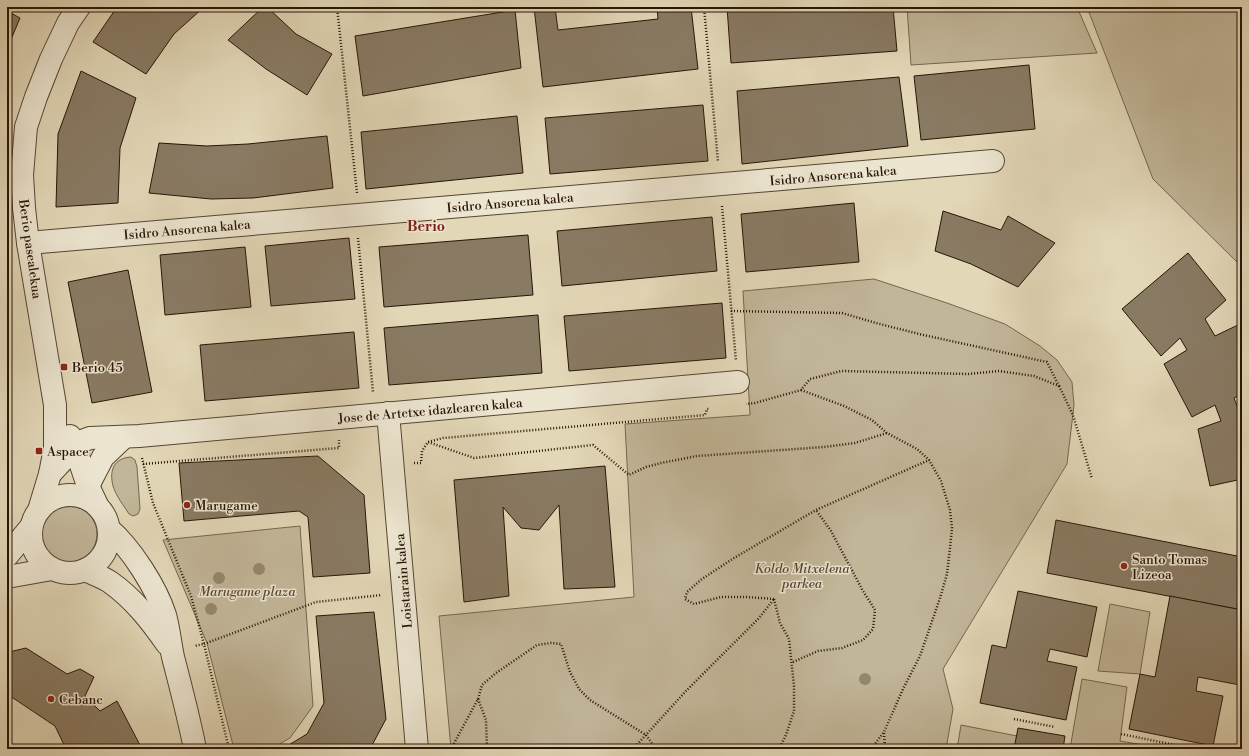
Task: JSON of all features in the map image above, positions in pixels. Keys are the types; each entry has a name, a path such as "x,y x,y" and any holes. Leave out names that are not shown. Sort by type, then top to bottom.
{"street":[{"name":"Berio pasealekua","path":"40,507 50,474 55,448 55,405 28,243 15,207 22,174 26,127 51,59 68,23 79,7"},
{"name":"Isidro Ansorena kalea","path":"28,243 993,161"},
{"name":"Jose de Artetxe idazlearen kalea","path":"50,474 82,441 104,436 123,438 738,382"},
{"name":"Berio pasealekua","path":"55,405 75,447 93,496"},
{"name":"Loistarain kalea","path":"388,413 418,749"},
{"path":"30,528 30,540 34,552 42,562 52,570 63,573 74,573 85,570 96,564 104,554 108,542 109,529 105,516 93,496 103,457 123,438"},
{"path":"7,556 30,528 40,507 50,499 62,495 75,495 87,498 93,496"},
{"path":"109,529 120,539 152,585 165,615 195,749"},
{"path":"7,577 52,570"},
{"path":"85,570 109,582 131,599 152,622 172,651"}],"path":[{"path":"337,7 358,195"},
{"path":"704,7 718,163"},
{"path":"722,202 740,405 755,403 801,390 810,379 841,371 968,374 999,371 1034,376 1059,386"},
{"path":"358,235 373,394"},
{"path":"732,311 842,313 919,334 1047,362 1073,415 1092,479"},
{"path":"801,390 844,406 872,420 887,433 917,449 929,460 942,481 950,510 952,528 947,574 940,598 920,656 903,689 884,732 871,749"},
{"path":"410,463 421,464 422,451 428,442 443,438 705,416 707,409 714,408"},
{"path":"428,442 474,458 593,445 629,475 646,467 697,456 824,447 855,443 887,433"},
{"path":"229,749 191,596 153,503 143,464 339,448 338,436"},
{"path":"774,599 722,597 694,604 685,599 687,592 702,578 816,510 929,460"},
{"path":"793,662 818,651 842,648 856,643 863,640 873,629 875,610 831,531 816,510"},
{"path":"172,651 204,644 316,602 384,595"},
{"path":"774,599 780,623 789,639 793,662 794,686 794,711 786,735 779,749"},
{"path":"633,749 685,692 760,618 774,599"},
{"path":"450,749 478,699 482,685 496,673 536,646 551,643 561,644 570,672 579,689 590,700 646,735 656,749"},
{"path":"478,699 486,720 487,749"},
{"path":"1014,719 1055,727"},
{"path":"884,732 885,749"},
{"path":"1121,734 1195,749"}],"green space":[{"path":"907,7 1077,7 1097,53 911,65"},
{"path":"1087,7 1167,7 1168,9 1178,7 1242,7 1242,267 1153,179"},
{"name":"Koldo Mitxelena parkea","path":"874,279 1005,324 1040,346 1057,360 1072,382 1074,405 1067,464 943,669 953,709 946,749 451,749 439,616 634,597 625,424 750,415 743,291"},
{"path":"131,457 135,460 137,467 140,509 138,514 133,516 129,514 120,501 113,486 112,480 112,470 117,462"},
{"path":"69,506 80,508 89,514 95,523 97,534 95,545 89,554 80,560 69,562 58,560 49,554 43,545 41,534 43,523 49,514 58,508"},
{"name":"Marugame plaza","path":"300,526 313,706 290,738 271,749 234,749 207,643 163,540"},
{"path":"1110,604 1150,612 1140,674 1098,671"},
{"path":"1082,679 1127,687 1120,741 1168,749 1070,749"},
{"path":"961,725 1017,736 1014,749 957,749"}],"building":[{"path":"117,7 204,7 174,34 146,74 93,42"},
{"path":"263,7 267,7 296,34 332,54 307,95 266,69 228,40"},
{"path":"534,7 555,7 558,30 658,19 657,7 691,7 698,69 543,87"},
{"path":"727,7 893,7 897,51 731,63"},
{"path":"515,10 521,68 363,96 355,36"},
{"path":"7,11 20,18 7,49"},
{"path":"1029,65 1035,129 921,140 914,76"},
{"path":"81,71 136,98 120,148 118,203 56,207 58,134"},
{"path":"899,77 908,146 742,164 737,91"},
{"path":"703,105 708,161 550,174 545,118"},
{"path":"517,116 523,173 366,189 361,132"},
{"path":"327,136 333,188 253,198 211,199 149,193 159,143 207,146 248,144"},
{"path":"854,203 859,262 746,272 741,214"},
{"path":"943,211 1001,230 1008,216 1055,243 1018,287 971,264 935,251"},
{"path":"712,217 717,271 562,286 557,231"},
{"path":"528,235 533,295 384,307 379,247"},
{"path":"349,238 355,299 271,306 265,246"},
{"path":"245,247 251,307 165,315 160,255"},
{"path":"1188,253 1226,300 1205,319 1215,336 1242,323 1242,394 1234,398 1242,416 1242,479 1210,486 1198,429 1221,421 1215,405 1192,417 1164,364 1187,350 1180,338 1161,356 1122,309"},
{"path":"128,270 152,392 92,403 68,282"},
{"path":"722,303 726,358 569,371 564,316"},
{"path":"538,315 542,373 389,385 384,328"},
{"path":"354,332 359,388 205,401 200,345"},
{"path":"318,456 364,495 370,573 313,577 308,517 299,511 184,521 179,463"},
{"path":"605,466 615,587 564,589 559,505 539,530 521,528 503,507 509,596 464,602 454,480"},
{"path":"1056,520 1242,557 1242,610 1047,573"},
{"path":"1018,591 1097,607 1087,657 1050,649 1047,661 1077,667 1066,720 980,703 992,645 1006,648"},
{"path":"1170,596 1242,610 1242,674 1240,685 1198,677 1196,691 1223,696 1213,746 1129,729 1140,674 1155,677"},
{"path":"374,612 386,719 370,749 282,749 307,734 324,703 316,616"},
{"name":"Cebanc","path":"26,648 67,674 80,669 94,677 85,696 100,711 117,701 142,749 66,749 55,726 7,694 7,655 9,652"},
{"path":"1018,728 1065,736 1063,749 1014,749"}],"place":[{"name":"Berio 45","path":"64,367"},
{"name":"Aspace","path":"39,451"},
{"name":"Marugame","path":"187,505"},
{"name":"Santo Tomas Lizeoa","path":"1124,566"},
{"name":"Cebanc","path":"51,699"}],"district":[{"name":"Berio","path":"426,226"}]}
